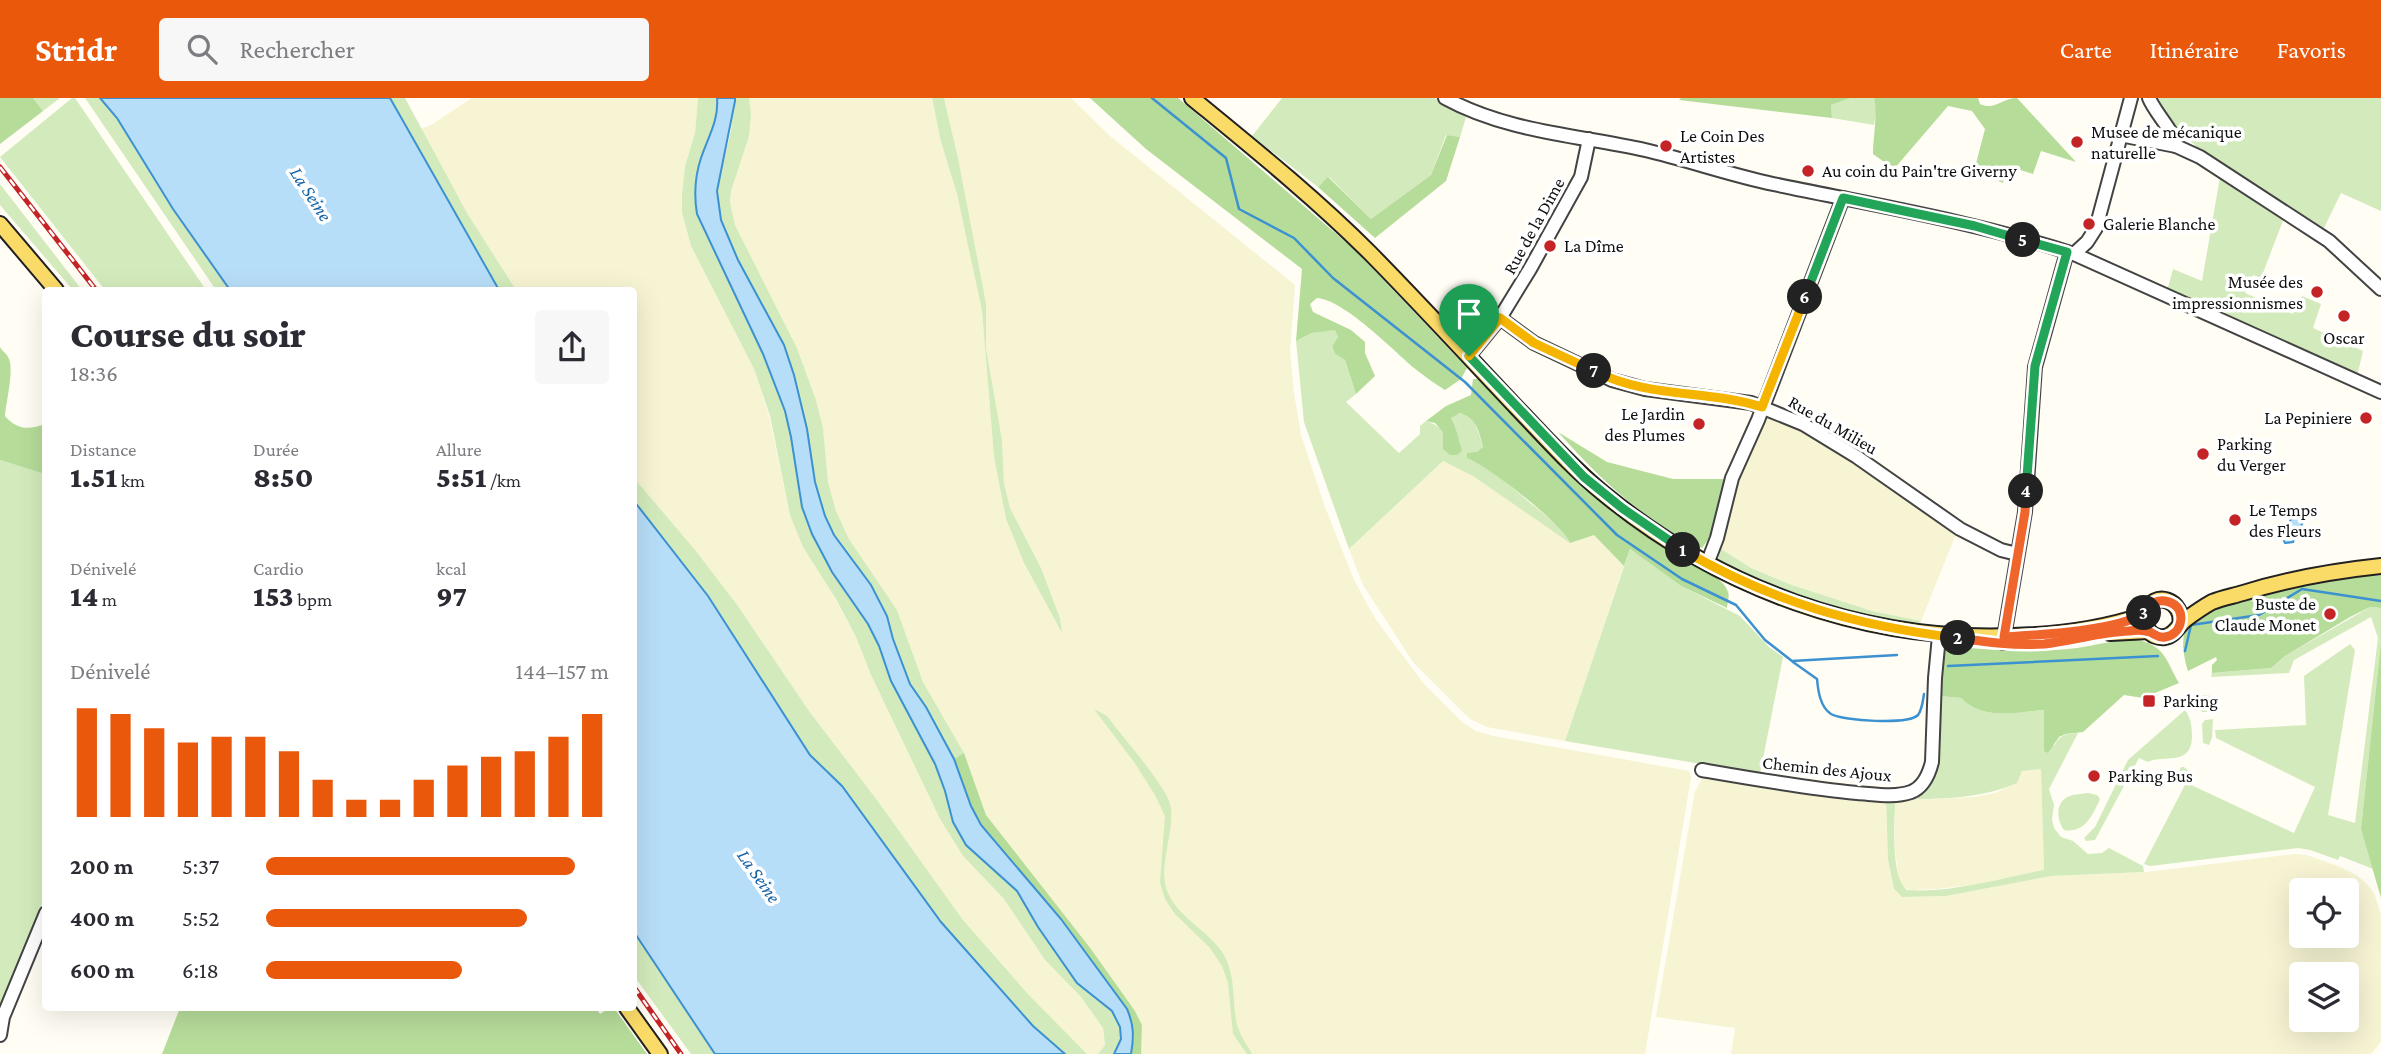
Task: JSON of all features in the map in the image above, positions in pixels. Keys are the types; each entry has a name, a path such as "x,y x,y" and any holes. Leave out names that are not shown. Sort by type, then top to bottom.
{"main road":[{"path":"1192,98 1275,166 1371,254 1584,477 1642,523 1707,564 1810,608 1882,627 1939,636 2044,644 2122,631 2149,631"},
{"path":"0,224 53,287"},
{"path":"2212,603 2166,637 2154,635 2144,624 2146,609 2156,601 2212,603 2301,578 2381,566"},
{"path":"2174,603 2180,613 2180,625"},
{"path":"2004,640 2118,623 2144,615"},
{"path":"629,1011 660,1054"}],"street":[{"path":"1445,98 1469,111 1524,128 1646,150 1770,184 1975,226 2071,253 2381,392"},
{"path":"2004,640 2025,512 2035,366 2071,253 2087,242 2096,228 2132,98"},
{"path":"2149,98 2162,122 2176,138 2176,146"},
{"path":"2120,135 2176,146 2200,158 2329,241 2381,289"},
{"name":"Rue de la Dime","path":"1469,356 1500,318 1581,177 1589,139"},
{"path":"1707,564 1717,538 1732,478 1843,198"},
{"name":"Rue du Milieu","path":"1500,318 1534,343 1612,380 1645,390 1740,401 1762,407 1821,434 1960,529 2001,550 2017,554"},
{"name":"Chemin des Ajoux","path":"1702,770 1819,790 1890,795 1911,792 1929,775 1932,762 1939,636"},
{"path":"0,1035 3,1017 42,923"}],"shaded area":[{"path":"472,98 698,98 695,133 685,166 682,213 691,246 754,369 769,416 790,515 856,637 871,675 940,819 963,856 1004,899 1045,960 1081,997 1103,1028 1105,1045 1098,1054 1087,1054 1028,994 963,920 809,711 738,606 637,482 637,287 514,287 467,213 420,129 431,125"},
{"path":"749,98 932,98 941,142 957,194 982,311 994,457 1006,519 1024,563 1061,631 1060,618 1041,568 1010,508 1004,483 1002,440 986,348 986,303 944,98 1071,98 1110,136 1295,285 1290,352 1301,435 1325,507 1354,580 1376,620 1424,684 1462,722 1476,731 1689,771 1691,777 1645,1054 1141,1054 1142,1025 1135,1011 1091,949 986,815 964,753 923,682 897,610 849,539 836,511 828,482 823,428 816,400 797,348 735,225 730,202 751,114"},
{"path":"1765,417 1809,434 1956,534 1921,621 1872,611 1789,584 1751,568 1718,547 1735,479"},
{"path":"1443,461 1594,535 1624,566 1565,741 1487,727 1470,719 1413,662 1363,585 1349,549"},
{"path":"2041,769 2044,870 1973,885 1936,889 1903,888 1899,880 1895,849 1895,801 1973,797 1995,793 2016,783 2022,771"},
{"path":"1704,776 1777,789 1886,799 1888,860 1894,889 1902,897 1946,896 2051,876 2147,872 2295,854 2307,855 2356,875 2366,883 2374,893 2381,915 2381,1042 2371,1054 1731,1054 1735,1028 1656,1017 1695,791"}],"green space":[{"path":"0,98 33,98 43,111 0,144"},
{"path":"33,98 60,98 43,111"},
{"path":"75,98 204,287 103,287 0,157"},
{"path":"85,98 100,98 117,118 173,209 228,287 214,287"},
{"path":"390,98 405,98 467,213 514,287 497,287"},
{"path":"698,98 717,98 715,122 701,160 763,354 785,411 802,507 812,534 832,572 868,624 879,646 891,681 935,764 953,822 966,845 1017,891 1058,954 1112,1011 1120,1027 1121,1039 1114,1054 1098,1054 1105,1045 1103,1028 1081,997 1045,960 1004,899 963,856 940,819 871,675 856,637 803,547 790,515 770,416 754,369 691,246 682,213 685,166 695,133"},
{"path":"735,98 749,98 751,114 749,136 731,191 730,202 735,225 797,348 816,400 823,428 828,482 836,511 849,539 897,610 923,682 964,753 954,759 926,707 910,685 887,616 871,585 834,535 825,516 815,482 807,429 784,345 738,260 721,220 717,191 731,130"},
{"path":"932,98 944,98 986,303 986,348 1002,440 1004,483 1010,508 1041,568 1060,618 1062,633 1024,563 1006,519 994,457 982,311 957,194 941,142"},
{"path":"1090,98 1178,98 1355,250 1467,368 1461,379 1445,390 1414,368 1354,316 1328,301 1317,298 1310,304 1313,312 1351,330 1365,342 1365,353 1375,376 1356,394 1345,360 1335,354 1332,346 1338,337 1335,330 1312,333 1296,341 1302,269 1146,149"},
{"path":"1282,98 1435,98 1466,117 1460,137 1446,135 1431,175 1371,219 1329,177 1318,187 1252,136"},
{"path":"1851,98 1874,98 1877,108 1874,125 1832,118 1831,105"},
{"path":"1851,98 1831,105 1832,118 1679,100"},
{"path":"1874,98 1978,98 1980,104 1990,106 2017,98 2076,162 2041,151 2033,174 2008,166 2003,183 1974,171 1985,129 1972,111 1948,106 1894,169 1873,154"},
{"path":"2158,98 2381,98 2381,211 2341,193 2324,228 2198,148 2171,122"},
{"path":"1447,135 1460,137 1446,181 1375,238 1318,187 1328,177 1371,219 1431,175"},
{"path":"2220,177 2284,218 2261,278 2253,275 2245,293 2293,314 2302,296 2321,304 2313,328 2363,351 2357,376 2167,291 2173,269 2202,281"},
{"path":"0,184 80,287 70,287 0,205"},
{"path":"1335,329 1338,337 1332,346 1335,354 1345,360 1356,394 1346,402 1399,453 1420,434 1420,426 1426,421 1460,442 1451,418 1464,413 1477,427 1483,448 1477,452 1478,462 1495,473 1567,534 1570,543 1473,476 1443,461 1349,549 1304,422 1296,341 1312,333"},
{"path":"0,347 8,357 11,369 5,416 24,428 42,425 42,473 0,460"},
{"path":"1473,379 1481,379 1540,445 1605,506 1653,541 1717,578 1728,592 1727,608 1681,586 1630,549 1624,566 1594,535 1570,543 1565,534 1524,496 1467,458 1467,453 1477,452 1483,447 1476,426 1466,415 1460,413 1451,418 1462,451 1457,455 1450,455 1443,449 1443,432 1435,423 1426,421 1446,406 1471,395"},
{"path":"1558,432 1607,462 1673,479 1728,479 1710,537 1702,548 1678,536 1634,506 1595,471"},
{"path":"0,460 42,473 42,904 0,1013"},
{"path":"637,482 738,606 809,711 963,920 1028,994 1087,1054 1065,1054 1033,1026 941,922 842,786 810,755 708,596 637,505"},
{"path":"1718,547 1751,568 1789,584 1872,611 1921,621 1918,629 1827,608 1751,578 1721,562 1716,555"},
{"path":"1630,549 1681,586 1740,616 1769,647 1783,657 1760,774 1565,741"},
{"path":"2381,572 2381,608 2370,607 2350,617 2285,656 2271,668 2212,673 2216,657 2188,671 2184,634 2189,624 2202,615 2223,606 2280,590"},
{"path":"2370,607 2381,608 2381,641 2361,829 2373,869 2340,856 2338,860 2298,848 2150,866 2144,864 2186,783 2175,779 2181,767 2195,777 2187,783 2294,833 2315,787 2216,738 2215,730 2306,725 2304,676 2350,644 2355,650 2328,815 2355,823 2378,638 2371,617 2294,660 2289,673 2211,677 2212,673 2271,668 2285,656"},
{"path":"2135,639 2159,650 2179,683 2143,698 2124,695 2083,732 2059,737 2048,753 2044,751 2044,710 1990,712 1979,710 1961,698 1939,696 1944,650 1953,647 2046,650"},
{"path":"2381,641 2381,898 2361,829"},
{"path":"2201,695 2212,696 2213,712 2202,712 2195,706 2196,698"},
{"path":"1939,696 1961,698 1979,710 1990,712 2045,710 2054,746 2063,736 2078,733 2049,789 2054,805 2054,828 2061,837 2073,841 2088,854 2102,853 2109,848 2143,866 2144,872 2051,876 1946,896 1902,897 1894,889 1888,860 1886,799 1895,801 1896,861 1898,873 1907,890 1959,887 2044,870 2041,769 2022,771 2017,783 1988,793 1900,800 1929,780"},
{"path":"1094,709 1107,716 1154,775 1168,799 1171,818 1165,884 1180,911 1213,941 1225,957 1232,982 1237,1025 1252,1054 1247,1054 1233,1034 1228,983 1222,966 1210,948 1175,914 1165,899 1160,882 1165,816 1134,762"},
{"path":"2185,710 2190,719 2192,733 2187,752 2176,758 2148,762 2139,758 2095,840 2086,841 2084,838 2095,827 2128,760"},
{"path":"2213,719 2209,745 2203,743 2202,724 2205,720"},
{"path":"964,753 986,815 1091,949 1135,1011 1142,1025 1141,1054 1131,1054 1134,1036 1127,1009 1061,919 981,825 954,759"},
{"path":"2088,793 2097,795 2100,799 2091,817 2077,829 2064,830 2059,821 2059,806 2065,798"},
{"path":"637,937 715,1054 691,1054 637,980"},
{"path":"179,1011 598,1011 600,1014 604,1011 616,1011 647,1054 162,1054"}],"water":[{"name":"La Seine","path":"100,98 390,98 497,287 228,287 173,209 117,118"},
{"path":"717,98 735,98 717,191 721,220 738,260 784,345 807,429 815,482 825,516 834,535 871,585 887,616 910,684 926,707 954,759 981,825 1061,919 1127,1009 1133,1031 1131,1054 1114,1054 1121,1039 1120,1027 1112,1011 1077,983 1017,891 966,845 953,822 935,764 891,681 879,646 868,624 832,572 812,534 802,507 785,411 763,354 697,214 697,172 715,121"},
{"name":"La Seine","path":"637,505 708,596 810,755 842,786 941,922 1033,1026 1065,1054 715,1054 637,937"},
{"path":"2293,515 2304,520 2293,542 2285,543 2282,537"}],"waterway":[{"path":"1152,98 1226,158 1239,209 1294,238 1333,278 1465,382 1617,535 1682,579 1736,605 1765,640 1792,661 1897,655"},
{"path":"2185,651 2191,625 2259,615 2302,589 2381,601"},
{"path":"1948,666 2158,656"},
{"path":"1793,662 1817,679 1820,698 1827,711 1848,719 1875,721 1912,718 1918,715 1924,694"}],"railway":[{"path":"0,167 94,287"},
{"path":"637,991 681,1054"}],"place":[{"name":"Musee de mécanique naturelle","path":"2077,142"},
{"name":"Le Coin Des Artistes","path":"1666,146"},
{"name":"Au coin du Pain'tre Giverny","path":"1808,171"},
{"name":"Galerie Blanche","path":"2089,224"},
{"name":"La Dîme","path":"1550,246"},
{"name":"Musée des impressionnismes","path":"2317,292"},
{"name":"Oscar","path":"2344,316"},
{"name":"La Pepiniere","path":"2366,418"},
{"name":"Le Jardin des Plumes","path":"1699,424"},
{"name":"Parking du Verger","path":"2203,454"},
{"name":"Le Temps des Fleurs","path":"2235,520"},
{"name":"Buste de Claude Monet","path":"2330,614"},
{"name":"Parking","path":"2149,701"},
{"name":"Parking Bus","path":"2094,776"}],"route":[{"path":"1843,198 1975,226 2067,252 2035,366 2025,512 2004,637 2054,634 2118,623 2144,615 2150,604 2162,600 2174,603 2178,608 2180,625 2166,637 2154,635 2149,631 2129,631 2044,644 2006,643 1882,627 1783,598 1707,564 1622,508 1584,477 1469,356 1500,318 1534,343 1612,380 1645,390 1740,401 1762,407 1843,198"}]}
